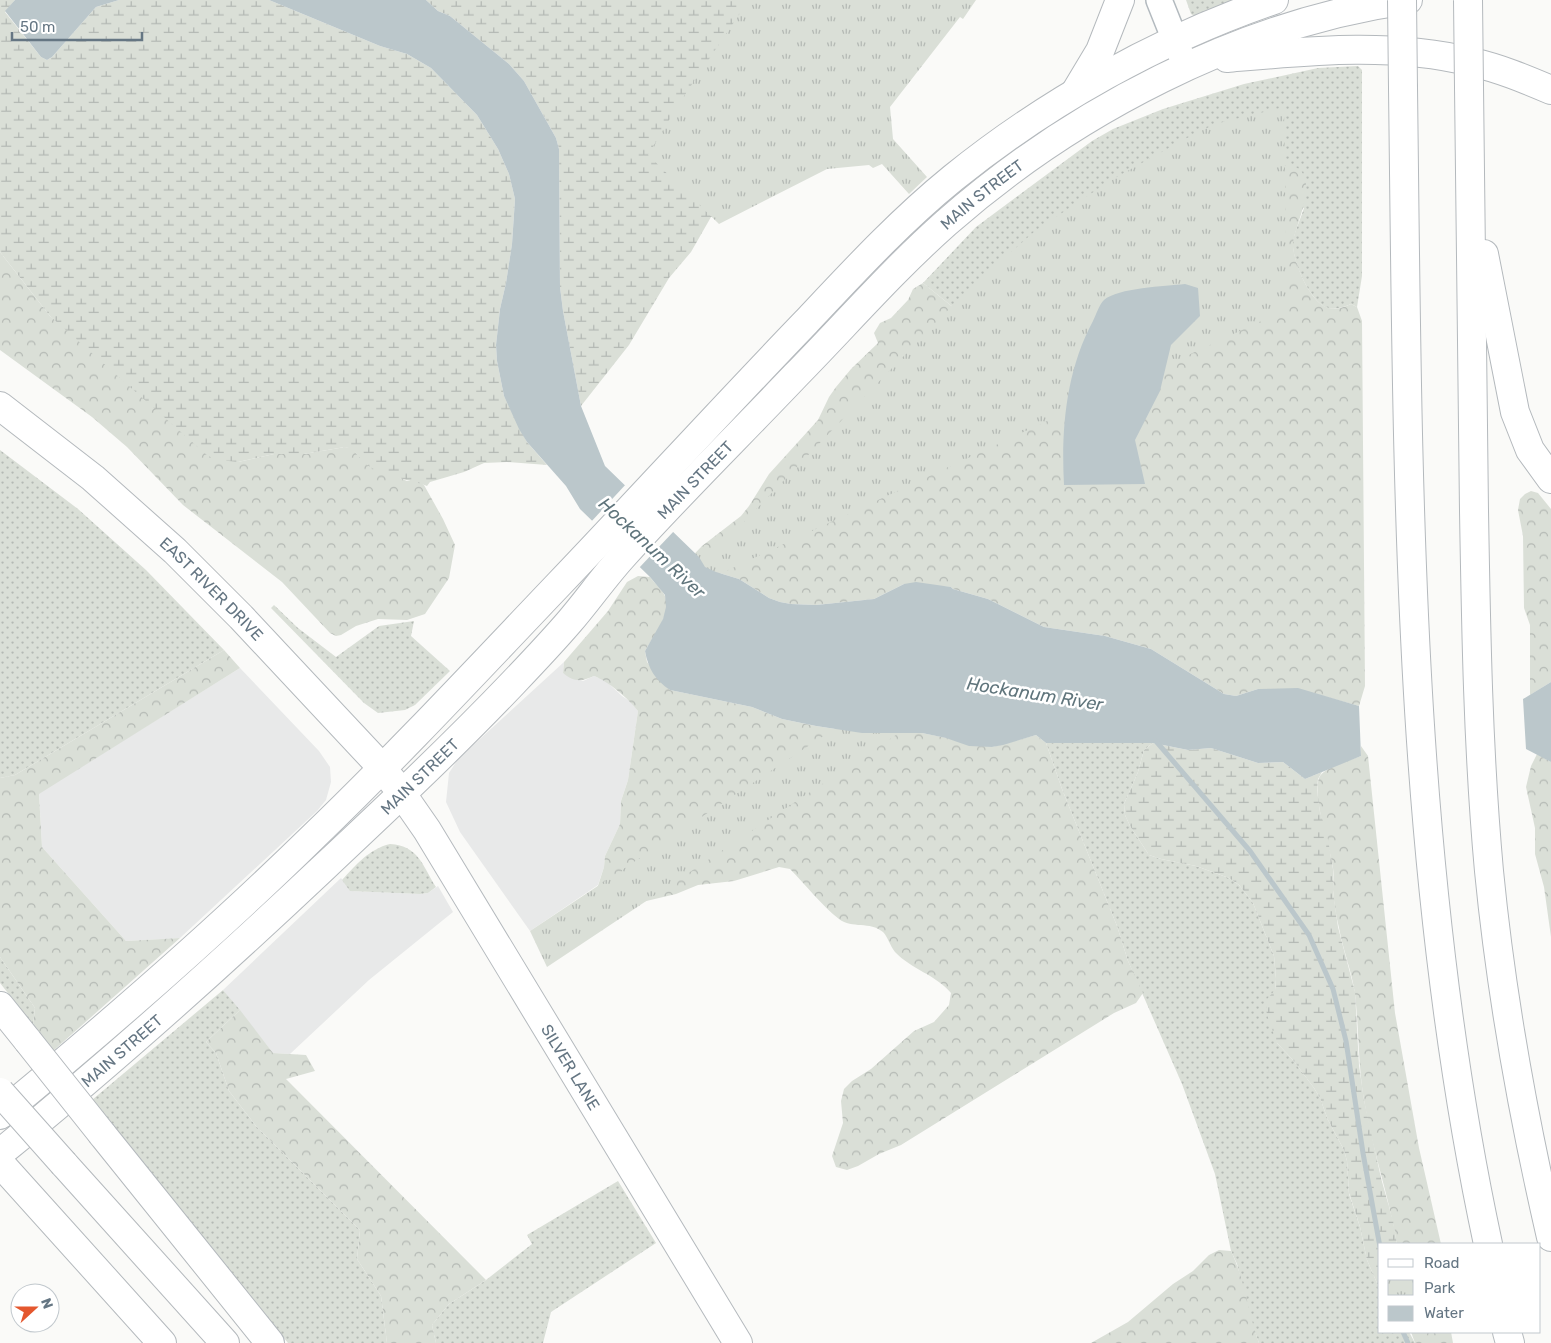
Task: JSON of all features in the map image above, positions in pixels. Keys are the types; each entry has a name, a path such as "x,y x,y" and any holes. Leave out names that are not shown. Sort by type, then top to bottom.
{"main road":[{"path":"1074,94 1100,51 1120,0"},
{"path":"1160,0 1175,41 1192,64 1327,51 1408,52 1471,62 1507,72 1551,90"},
{"name":"MAIN STREET","path":"0,1115 170,971 282,867 383,769 824,303 935,193 991,149 1074,94 1175,41 1226,18 1274,0"},
{"path":"1402,0 1410,535 1422,773 1430,869 1445,994 1466,1130 1488,1243"},
{"name":"MAIN STREET","path":"0,1153 82,1086 178,1002 462,736 569,622 623,557 667,510 907,260 964,207 1001,178 1059,138 1131,95 1192,64 1252,39 1303,22 1366,7 1408,0"},
{"path":"1468,0 1476,645 1486,827 1495,927 1511,1036 1526,1122 1551,1237"},
{"path":"1470,179 1515,412 1530,450 1551,479"},
{"name":"EAST RIVER DRIVE","path":"0,406 93,478 164,541 242,617 383,769 402,794"},
{"name":"SILVER LANE","path":"402,794 427,830 738,1343"},
{"path":"0,1006 270,1343"},
{"path":"0,1092 225,1343"},
{"path":"0,1163 162,1343"}],"shaded area":[{"path":"564,662 563,673 583,681 594,676 605,680 631,702 638,711 628,780 621,801 620,824 605,856 604,867 598,885 530,931 460,832 446,802 449,773 458,759"},
{"path":"240,668 319,751 330,767 331,782 326,800 317,811 180,938 126,941 42,847 39,793"},
{"path":"341,878 351,891 420,894 428,893 438,886 453,912 369,980 290,1054 273,1053 223,990"}],"green space":[{"path":"0,0 15,0 5,12 41,57 47,60 52,57 96,7 119,0 269,0 380,46 407,54 431,68 477,115 498,149 509,174 515,199 512,244 500,309 496,345 497,361 504,396 527,442 547,465 507,462 484,463 464,472 430,482 427,486 373,469 354,452 345,447 304,454 274,454 238,462 219,460 208,456 50,316 0,252"},
{"path":"426,0 788,0 735,175 691,252 669,278 629,345 581,406 560,287 559,149 556,138 524,81 509,64 450,16 438,11"},
{"path":"749,0 976,0 963,19 960,17 890,107 893,139 927,177 909,194 882,164 873,168 869,165 827,169 719,224 648,155 680,102"},
{"path":"1186,0 1242,0 1196,17 1191,14"},
{"path":"1358,66 1362,70 1362,276 1357,307 1351,304 1343,307 1328,308 1321,304 1308,289 1298,269 1293,249 1295,233 1304,208 959,312 923,283 976,227 1092,141 1113,129 1163,109 1244,84 1318,68"},
{"path":"1284,107 1287,309 694,586 676,573 702,546 713,554 947,311 1035,231 1113,179 1215,124"},
{"path":"1281,165 1293,166 1301,171 1305,180 1304,202 1293,244 1296,261 1304,281 1315,299 1322,305 1335,309 1351,304 1357,307 1362,321 1365,686 1359,706 1298,689 1258,689 1236,696 1224,694 1151,649 1105,636 1044,627 988,599 951,587 904,584 874,599 816,605 791,604 769,598 739,579 716,572 699,557 702,546 741,516 769,474 818,420 836,387 851,369 878,343 874,333 880,323 891,318 908,300 913,289 923,283 959,312"},
{"path":"0,252 50,316 238,462 274,454 304,454 345,447 351,448 367,464 407,481 419,481 424,485 455,545 449,578 425,614 407,620 378,619 356,626 341,635 336,636 330,633 282,582 183,505 127,447 92,417 0,350"},
{"path":"0,450 78,509 146,570 224,650 15,775 0,778"},
{"path":"1531,491 1538,493 1551,509 1551,682 1530,695 1530,625 1524,608 1523,536 1518,510 1520,499"},
{"path":"638,576 650,577 665,596 666,610 664,617 645,651 647,662 670,690 752,707 782,719 862,733 922,733 992,747 1036,735 1046,743 1062,789 1117,926 1128,961 1143,993 1136,1003 1114,1013 901,1145 847,1170 836,1167 832,1156 843,1123 841,1101 844,1089 852,1081 871,1069 914,1031 934,1022 949,1005 951,993 938,981 901,958 893,950 883,932 872,927 850,924 839,919 820,902 790,869 779,867 734,881 698,885 676,894 642,902 597,889 604,867 605,856 620,824 621,801 628,780 638,711 618,691 600,678 594,676 578,680 567,676 563,673 564,662 608,611 627,582"},
{"path":"274,605 298,628 336,657 379,626 414,621 411,636 450,671 415,705 405,710 378,713 364,703 271,608"},
{"path":"224,650 240,668 39,794 42,847 126,941 180,938 53,1051 33,1025 35,1008 0,957 0,778 15,775"},
{"path":"861,711 920,719 547,967 530,931"},
{"path":"1046,743 1153,743 1144,750 1138,772 1124,804 1125,815 1149,855 1196,866 1229,878 1239,885 1253,903 1274,956 1277,1043 1293,1060 1314,1088 1344,1150 1347,1161 1349,1194 1360,1227 1367,1260 1378,1285 1378,1333 1410,1333 1415,1343 1259,1343 1251,1321 1237,1264 1231,1251 1215,1174 1182,1084 1128,961 1117,926 1062,789"},
{"path":"1153,743 1188,750 1211,748 1258,763 1283,762 1305,779 1322,772 1318,779 1317,790 1333,869 1333,892 1338,927 1355,992 1359,1065 1364,1100 1397,1243 1378,1243 1378,1285 1367,1260 1360,1227 1349,1193 1347,1161 1344,1150 1328,1120 1320,1098 1293,1060 1277,1043 1269,1021 1266,1010 1267,999 1275,990 1274,956 1253,903 1239,885 1229,878 1196,866 1149,855 1125,815 1124,804 1138,772 1144,750"},
{"path":"1361,746 1368,756 1395,1013 1419,1148 1441,1243 1397,1243 1364,1100 1355,994 1336,914 1333,868 1317,786 1321,774 1325,771 1361,756"},
{"path":"1537,754 1551,762 1551,937 1544,887 1535,854 1535,828 1526,787 1531,766"},
{"path":"390,844 407,848 414,853 423,864 436,887 428,893 420,894 350,891 342,880 369,854 382,846"},
{"path":"0,957 35,1008 33,1025 0,983"},
{"path":"223,990 240,1010 206,1042 216,1053 229,1091 256,1126 360,1230 357,1259 381,1296 387,1343 288,1343 92,1100"},
{"path":"240,1010 273,1053 306,1055 315,1071 286,1079 486,1280 449,1304 432,1325 436,1343 387,1343 381,1296 357,1259 360,1230 256,1126 229,1091 216,1053 206,1042"},
{"path":"618,1181 656,1243 551,1312 543,1343 436,1343 432,1325 449,1304 486,1280 532,1244 527,1235"},
{"path":"1219,1250 1231,1251 1236,1262 1259,1343 1091,1343 1128,1322 1173,1284 1193,1271 1209,1255"},
{"path":"1411,1333 1451,1333 1453,1343 1415,1343"}],"water":[{"path":"15,0 119,0 96,7 52,57 47,60 41,57 5,11"},
{"name":"Hockanum River","path":"269,0 426,0 438,11 450,16 509,64 524,81 556,138 559,149 560,287 581,406 605,466 699,557 705,567 739,579 769,598 791,604 816,605 874,599 904,584 916,582 951,587 988,599 1044,627 1105,636 1151,649 1224,694 1236,696 1258,689 1298,688 1359,706 1361,756 1305,779 1283,762 1258,763 1211,748 1188,750 1153,743 1046,743 1036,735 992,747 969,746 946,738 922,733 862,733 816,726 782,719 752,707 670,690 653,673 645,651 663,619 666,607 665,595 650,577 580,509 566,486 527,442 504,396 496,345 500,309 512,244 515,199 509,174 498,149 477,115 431,68 407,54 380,46"},
{"path":"1185,284 1198,288 1200,316 1171,345 1160,391 1135,440 1145,484 1064,485 1063,443 1071,380 1084,340 1104,300 1131,290"},
{"path":"1551,682 1551,762 1526,749 1523,699"}],"pier":[{"path":"627,483 675,530 638,569 590,523"}],"waterway":[{"path":"1155,740 1250,851 1309,935 1333,989 1346,1041 1379,1243"},
{"path":"1403,1333 1408,1343"}]}
